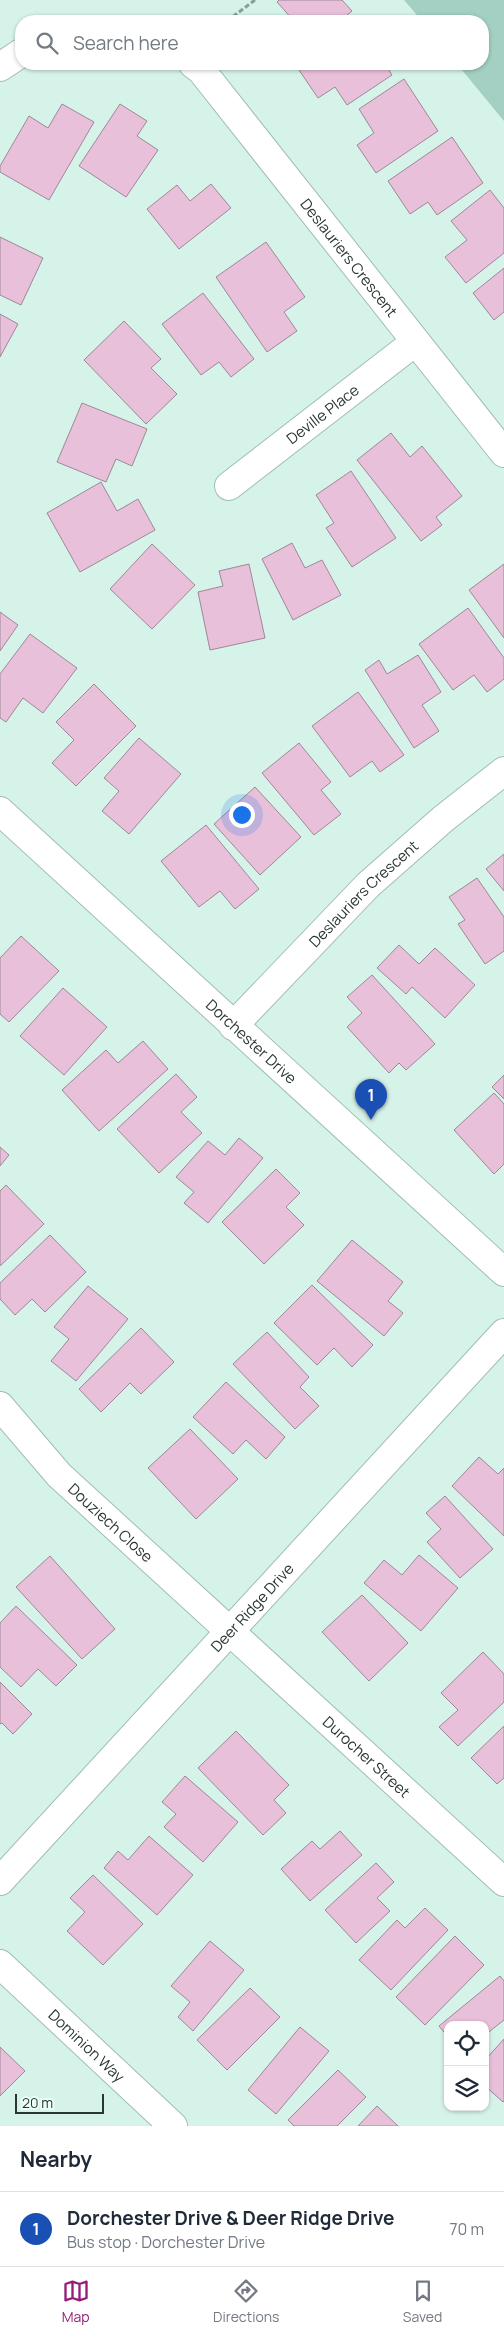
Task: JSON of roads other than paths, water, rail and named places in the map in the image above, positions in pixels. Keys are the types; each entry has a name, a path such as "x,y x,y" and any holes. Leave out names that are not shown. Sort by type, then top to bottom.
{"street":[{"path":"0,67 15,57"},
{"name":"Deslauriers Crescent","path":"200,70 504,453"},
{"name":"Deville Place","path":"229,486 415,342"},
{"name":"Deslauriers Crescent","path":"232,1026 368,885 443,819 504,771"},
{"name":"Dorchester Drive","path":"0,811 232,1026 504,1272"},
{"name":"Deer Ridge Drive","path":"0,1881 504,1332"},
{"name":"Douziech Close","path":"0,1406 59,1475 231,1631"},
{"name":"Durocher Street","path":"231,1631 504,1882"},
{"name":"Dominion Way","path":"0,1964 174,2126"}],"place":[{"name":"Dorchester Drive & Deer Ridge Drive","path":"371,1120"}]}
